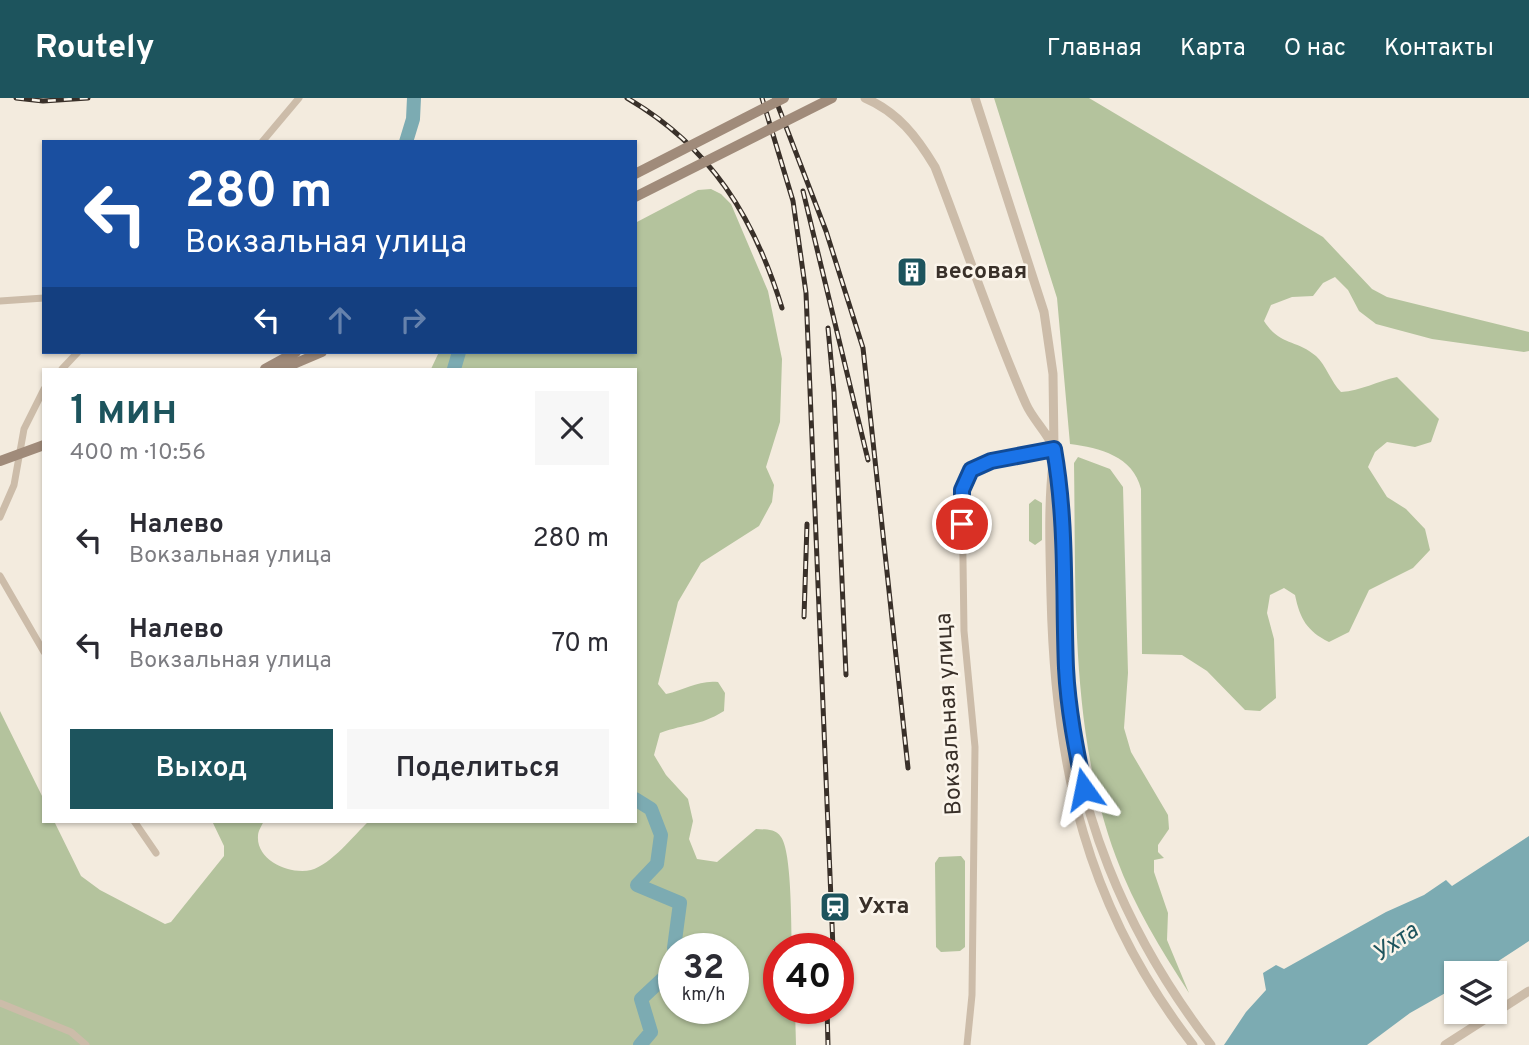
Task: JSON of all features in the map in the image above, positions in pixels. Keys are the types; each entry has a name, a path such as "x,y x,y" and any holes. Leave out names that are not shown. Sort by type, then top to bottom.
{"main road":[{"path":"637,173 784,98"},
{"path":"637,196 832,98"},
{"path":"267,368 292,354"},
{"path":"284,368 317,354"},
{"path":"0,461 42,445"}],"street":[{"path":"264,140 299,98"},
{"path":"865,98 897,117 918,139 935,167 1027,407 1054,449 1063,503 1066,670 1084,789 1123,903 1150,958 1185,1012 1211,1045"},
{"path":"975,98 1044,312 1053,374 1054,449 1049,501 1053,671 1071,793 1111,911 1140,967 1193,1045"},
{"path":"0,301 42,298"},
{"path":"63,368 76,354"},
{"path":"0,517 14,485 24,429 42,392"},
{"name":"Вокзальная улица","path":"967,1045 972,956 975,747 964,631 964,482 971,470 983,463 1054,449"},
{"path":"0,576 42,649"},
{"path":"135,823 156,853"},
{"path":"1445,1045 1529,991"},
{"path":"0,1003 71,1032 86,1045"}],"green space":[{"path":"994,98 1089,98 1323,237 1372,289 1387,297 1529,332 1529,351 1524,352 1432,339 1376,324 1359,311 1348,290 1335,277 1323,283 1313,296 1292,297 1271,305 1264,321 1270,329 1282,339 1316,356 1341,392 1397,377 1439,419 1431,442 1415,447 1387,442 1375,452 1368,467 1387,497 1406,509 1425,529 1430,550 1413,568 1369,590 1349,632 1329,642 1306,623 1299,611 1295,595 1284,588 1270,595 1267,613 1274,639 1276,698 1260,711 1245,710 1207,671 1182,655 1142,654 1141,489 1137,478 1123,461 1104,451 1070,444 1057,298"},
{"path":"711,189 731,204 768,291 782,359 780,422 766,467 774,485 772,502 759,526 701,563 678,602 658,684 666,694 698,684 718,682 725,693 724,711 699,722 660,733 654,755 666,775 688,799 693,821 689,839 697,859 717,862 756,829 779,834 785,845 792,933 763,933 763,1024 795,1024 796,1045 0,1045 0,711 42,796 42,823 55,823 81,876 100,890 165,924 171,922 224,856 224,846 213,823 263,823 258,836 263,853 276,864 303,871 327,862 367,823 637,823 637,368 431,368 438,354 637,354 637,222 698,190"},
{"path":"1078,457 1110,469 1123,487 1128,673 1124,728 1131,752 1168,815 1169,829 1158,845 1158,852 1164,858 1154,860 1154,872 1168,913 1167,940 1189,993 1149,927 1123,875 1101,810 1090,762 1078,663 1076,613 1074,463"},
{"path":"1035,499 1042,503 1042,540 1035,545 1029,541 1029,504"},
{"path":"961,856 965,861 965,947 960,951 941,952 936,947 935,863 939,857"}],"water":[{"path":"1529,836 1529,941 1498,961 1444,961 1444,994 1410,1013 1367,1045 1224,1045 1246,1012 1266,990 1263,973 1276,965 1284,969 1386,912 1424,895 1446,880 1452,886"}],"waterway":[{"path":"407,140 413,119 414,98"},
{"path":"454,368 458,354"},
{"path":"637,800 651,809 661,835 657,864 637,885 680,903 676,933"},
{"path":"640,1045 651,1032 641,999 658,983"}],"railway":[{"path":"16,98 43,101 88,98"},
{"path":"627,98 657,117 683,139 706,162 725,187 758,244 782,308"},
{"path":"762,98 793,201 806,293 832,933"},
{"path":"775,98 826,231 863,348 908,768"},
{"path":"803,191 868,460"},
{"path":"828,328 834,392 846,675"},
{"path":"804,617 807,524"},
{"path":"827,1024 828,1045"}],"place":[{"name":"весовая","path":"912,272"},
{"name":"Ухта","path":"835,907"}],"route":[{"path":"962,524 962,490 971,470 991,461 1054,449 1063,503 1066,670 1084,789"}]}
